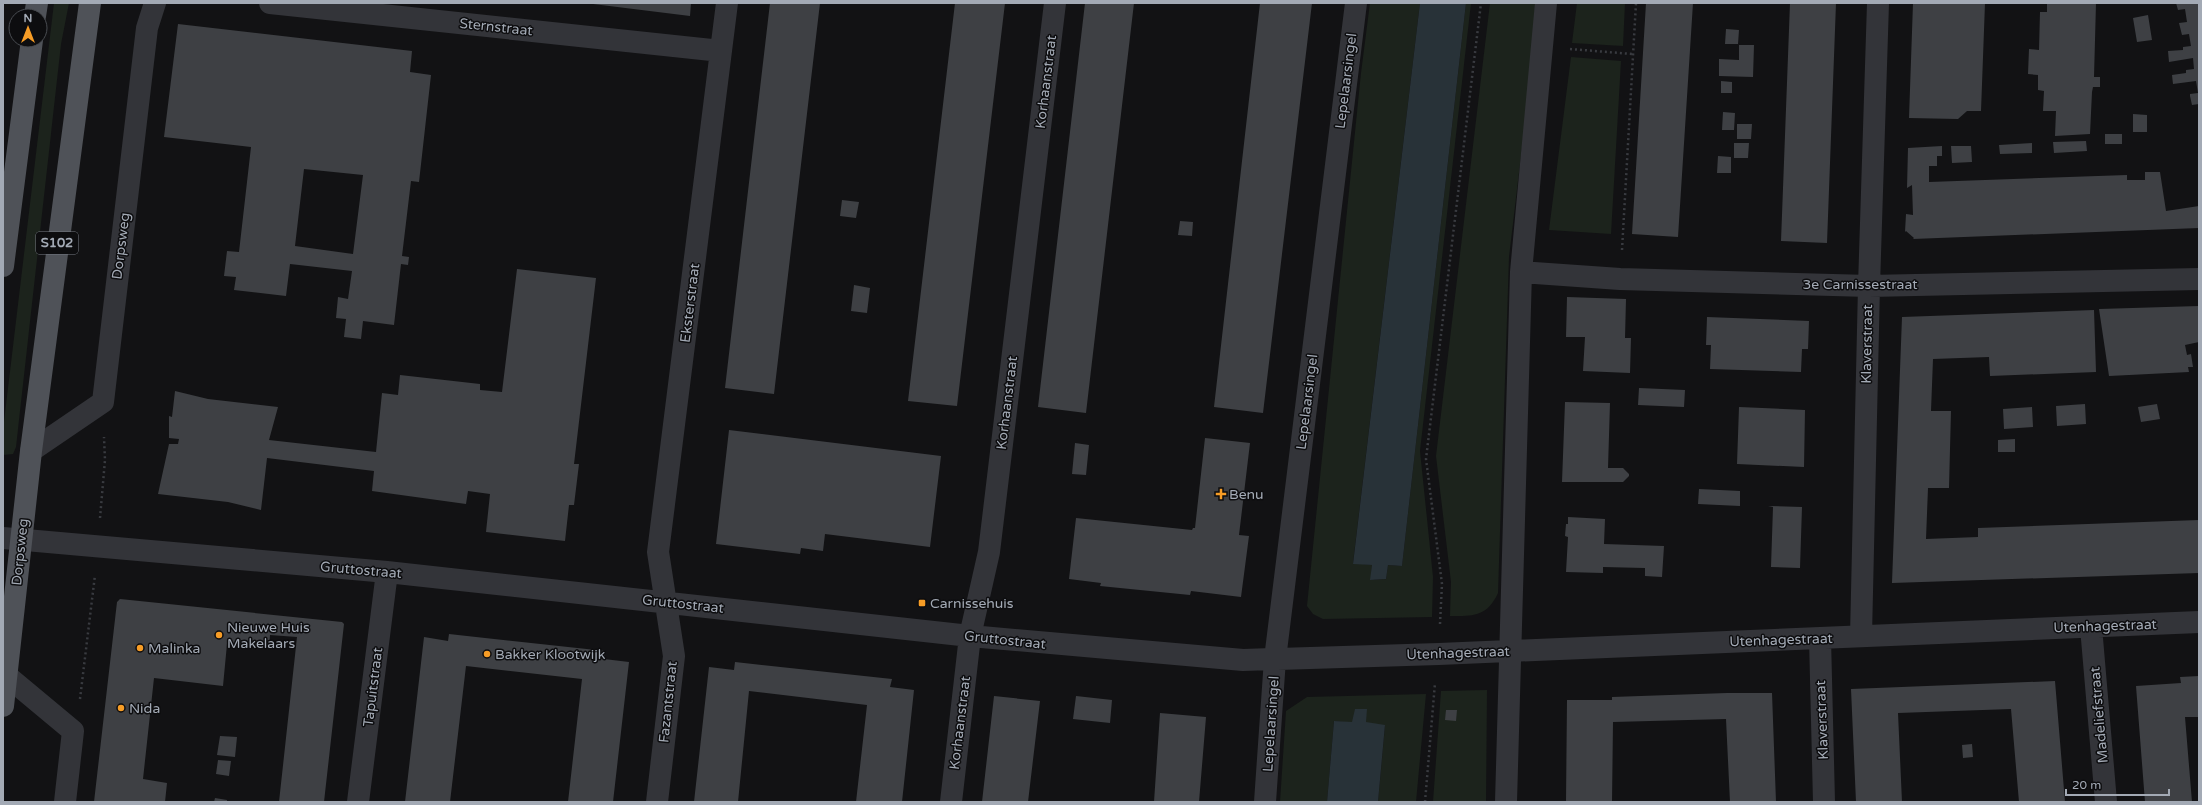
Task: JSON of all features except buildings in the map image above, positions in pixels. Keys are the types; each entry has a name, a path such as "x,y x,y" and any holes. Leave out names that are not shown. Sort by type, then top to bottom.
{"main road":[{"name":"Dorpsweg","path":"3,706 7,676 12,539 31,451 90,3"},
{"path":"3,266 31,48"}],"street":[{"name":"Dorpsweg","path":"31,451 103,402 147,28 154,3"},
{"name":"Sternstraat","path":"270,3 721,51"},
{"name":"Eksterstraat","path":"667,602 658,552 727,3"},
{"name":"Korhaanstraat","path":"951,802 970,636 989,552 1055,3"},
{"name":"Lepelaarsingel","path":"1265,802 1275,659 1356,3"},
{"path":"1506,802 1509,651 1521,272 1540,47 1546,3"},
{"name":"Klaverstraat","path":"1861,636 1869,286 1878,3"},
{"name":"3e Carnissestraat","path":"1521,272 1620,279 1869,286 2199,279"},
{"name":"Gruttostraat","path":"12,539 387,572 970,636 1195,657 1275,659 1364,656"},
{"name":"Tapuitstraat","path":"358,802 387,572"},
{"name":"Fazantstraat","path":"657,802 674,656 667,602"},
{"name":"Utenhagestraat","path":"1364,656 2199,622"},
{"name":"Madeliefstraat","path":"2092,627 2106,802"},
{"name":"Klaverstraat","path":"1820,638 1824,802"},
{"path":"7,676 73,731 65,802"}],"path":[{"path":"1425,802 1434,690 1439,654 1442,584 1426,459 1480,3"},
{"path":"1620,279 1636,3"},
{"path":"1540,47 1632,54"}],"shaded area":[{"path":"54,3 69,3 61,44 16,447 13,454 3,455 3,430"},
{"path":"1370,3 1420,3 1353,563 1372,565 1371,580 1386,579 1388,565 1402,566 1466,3 1471,3 1420,451 1433,577 1432,617 1323,619 1313,614 1307,606 1361,73"},
{"path":"1420,3 1466,3 1402,566 1388,565 1386,579 1370,580 1372,565 1353,564"},
{"path":"1490,3 1539,3 1509,257 1498,593 1489,607 1478,614 1450,616 1451,582 1436,456"},
{"path":"1577,3 1625,3 1623,46 1572,43"},
{"path":"1571,57 1621,61 1611,234 1549,230"},
{"path":"1487,690 1486,802 1433,802 1441,691"},
{"path":"1426,694 1416,802 1378,802 1385,726 1334,721 1327,802 1280,802 1286,711 1307,697"},
{"path":"1355,709 1367,709 1366,722 1385,725 1378,802 1327,802 1334,721 1352,722"}],"place":[{"name":"Benu","path":"1221,494"},
{"name":"Carnissehuis","path":"922,603"},
{"name":"Nieuwe Huis Makelaars","path":"219,635"},
{"name":"Malinka","path":"140,648"},
{"name":"Bakker Klootwijk","path":"487,654"},
{"name":"Nida","path":"121,708"}]}
